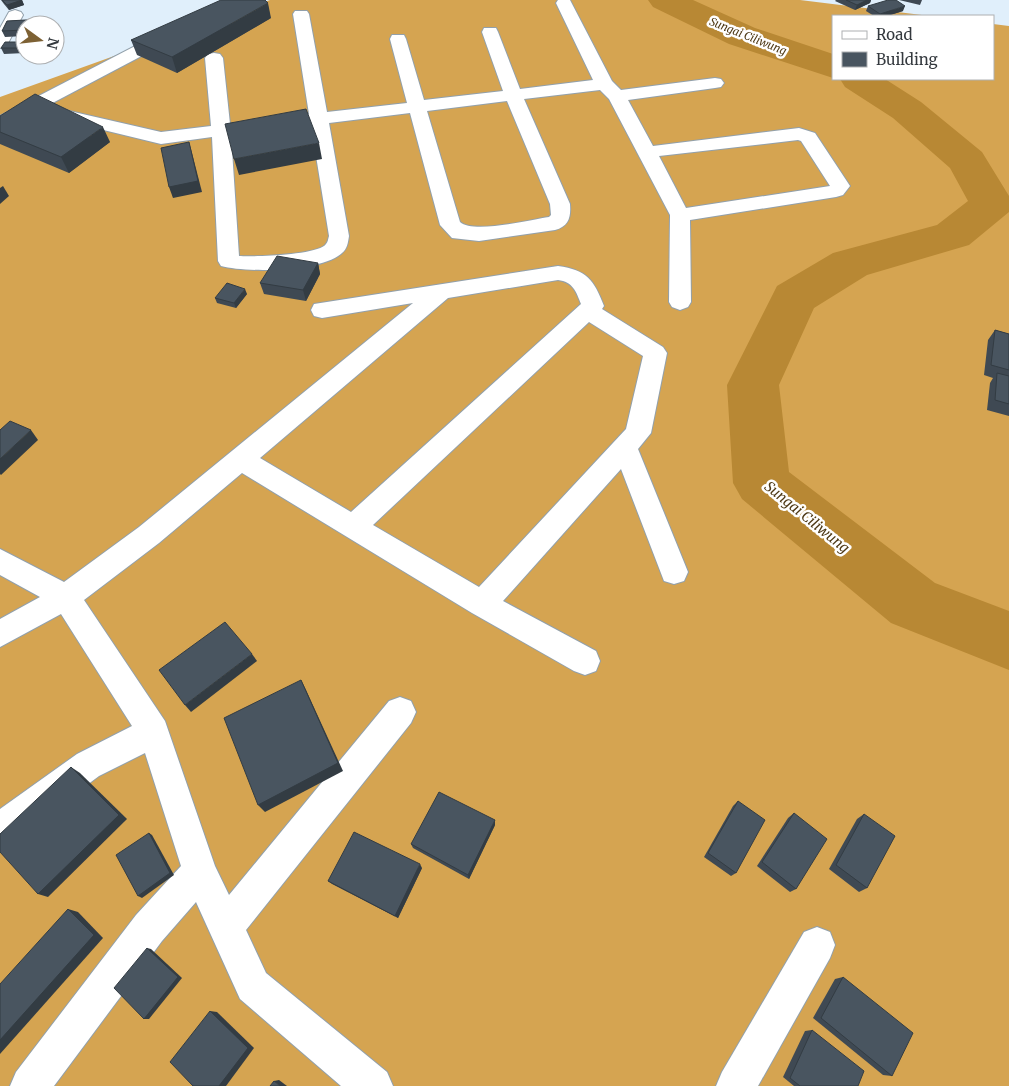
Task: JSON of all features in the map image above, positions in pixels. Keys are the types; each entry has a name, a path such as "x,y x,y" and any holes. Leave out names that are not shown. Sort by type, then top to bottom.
{"street":[{"path":"0,123 236,0"},
{"path":"564,3 680,215 680,302"},
{"path":"214,58 221,132 229,261 238,265 255,265 325,255 336,247 339,236 301,14"},
{"path":"0,43 15,15"},
{"path":"398,39 450,225 459,233 479,234 555,223 561,216 560,204 513,95 490,32"},
{"path":"30,107 161,138 513,95 715,83"},
{"path":"647,152 798,134 808,137 840,186 836,191 680,215"},
{"path":"322,310 547,274 568,274 578,278 587,291 593,306 353,527"},
{"path":"0,634 66,597 149,535 442,291"},
{"path":"482,604 638,433 655,352 588,311"},
{"path":"625,448 674,572"},
{"path":"241,460 482,604 586,661"},
{"path":"0,561 66,597 154,732 200,870 253,986 373,1086"},
{"path":"226,928 400,712"},
{"path":"0,829 88,765 154,732"},
{"path":"30,1086 149,928 200,870"},
{"path":"736,1086 817,945"}],"shaded area":[{"path":"270,0 800,0 922,15 832,15 832,80 994,80 994,24 1009,26 1009,1086 0,1086 0,97"}],"building":[{"path":"2,0 22,0 7,5"},
{"path":"221,0 265,0 268,3 172,57 131,40"},
{"path":"846,0 867,0 857,5"},
{"path":"888,0 896,0 905,6 880,14 868,6"},
{"path":"7,21 15,21 15,30 2,31"},
{"path":"5,42 15,42 15,48 1,48"},
{"path":"35,94 103,127 61,157 0,132 0,116"},
{"path":"306,109 319,143 234,159 225,124"},
{"path":"189,142 198,181 169,187 161,148"},
{"path":"277,256 318,263 303,290 260,283"},
{"path":"227,283 245,289 234,303 215,298"},
{"path":"995,330 1009,334 1009,370 991,365"},
{"path":"997,373 1009,376 1009,404 995,400"},
{"path":"10,421 31,430 0,459 0,430"},
{"path":"225,622 252,654 185,705 159,670"},
{"path":"301,680 338,763 258,805 224,718"},
{"path":"71,767 119,815 38,894 0,852 0,834"},
{"path":"439,792 495,820 468,875 411,844"},
{"path":"738,801 765,820 736,873 708,853"},
{"path":"794,813 827,839 796,889 762,862"},
{"path":"864,814 895,836 867,888 836,865"},
{"path":"354,832 420,864 395,916 328,881"},
{"path":"149,833 170,873 138,896 116,855"},
{"path":"68,909 94,935 0,1040 0,984"},
{"path":"147,948 178,977 144,1019 114,988"},
{"path":"843,977 913,1033 892,1076 821,1018"},
{"path":"210,1011 248,1048 219,1086 193,1086 170,1062"},
{"path":"812,1030 864,1071 858,1086 800,1086 790,1078"},
{"path":"274,1081 280,1086 270,1086"}],"waterway":[{"name":"Sungai Ciliwung","path":"665,0 742,36 832,67"},
{"name":"Sungai Ciliwung","path":"861,80 907,110 967,161 992,204 953,235 850,264 794,298 753,385 762,483 913,603 1009,641"}]}
